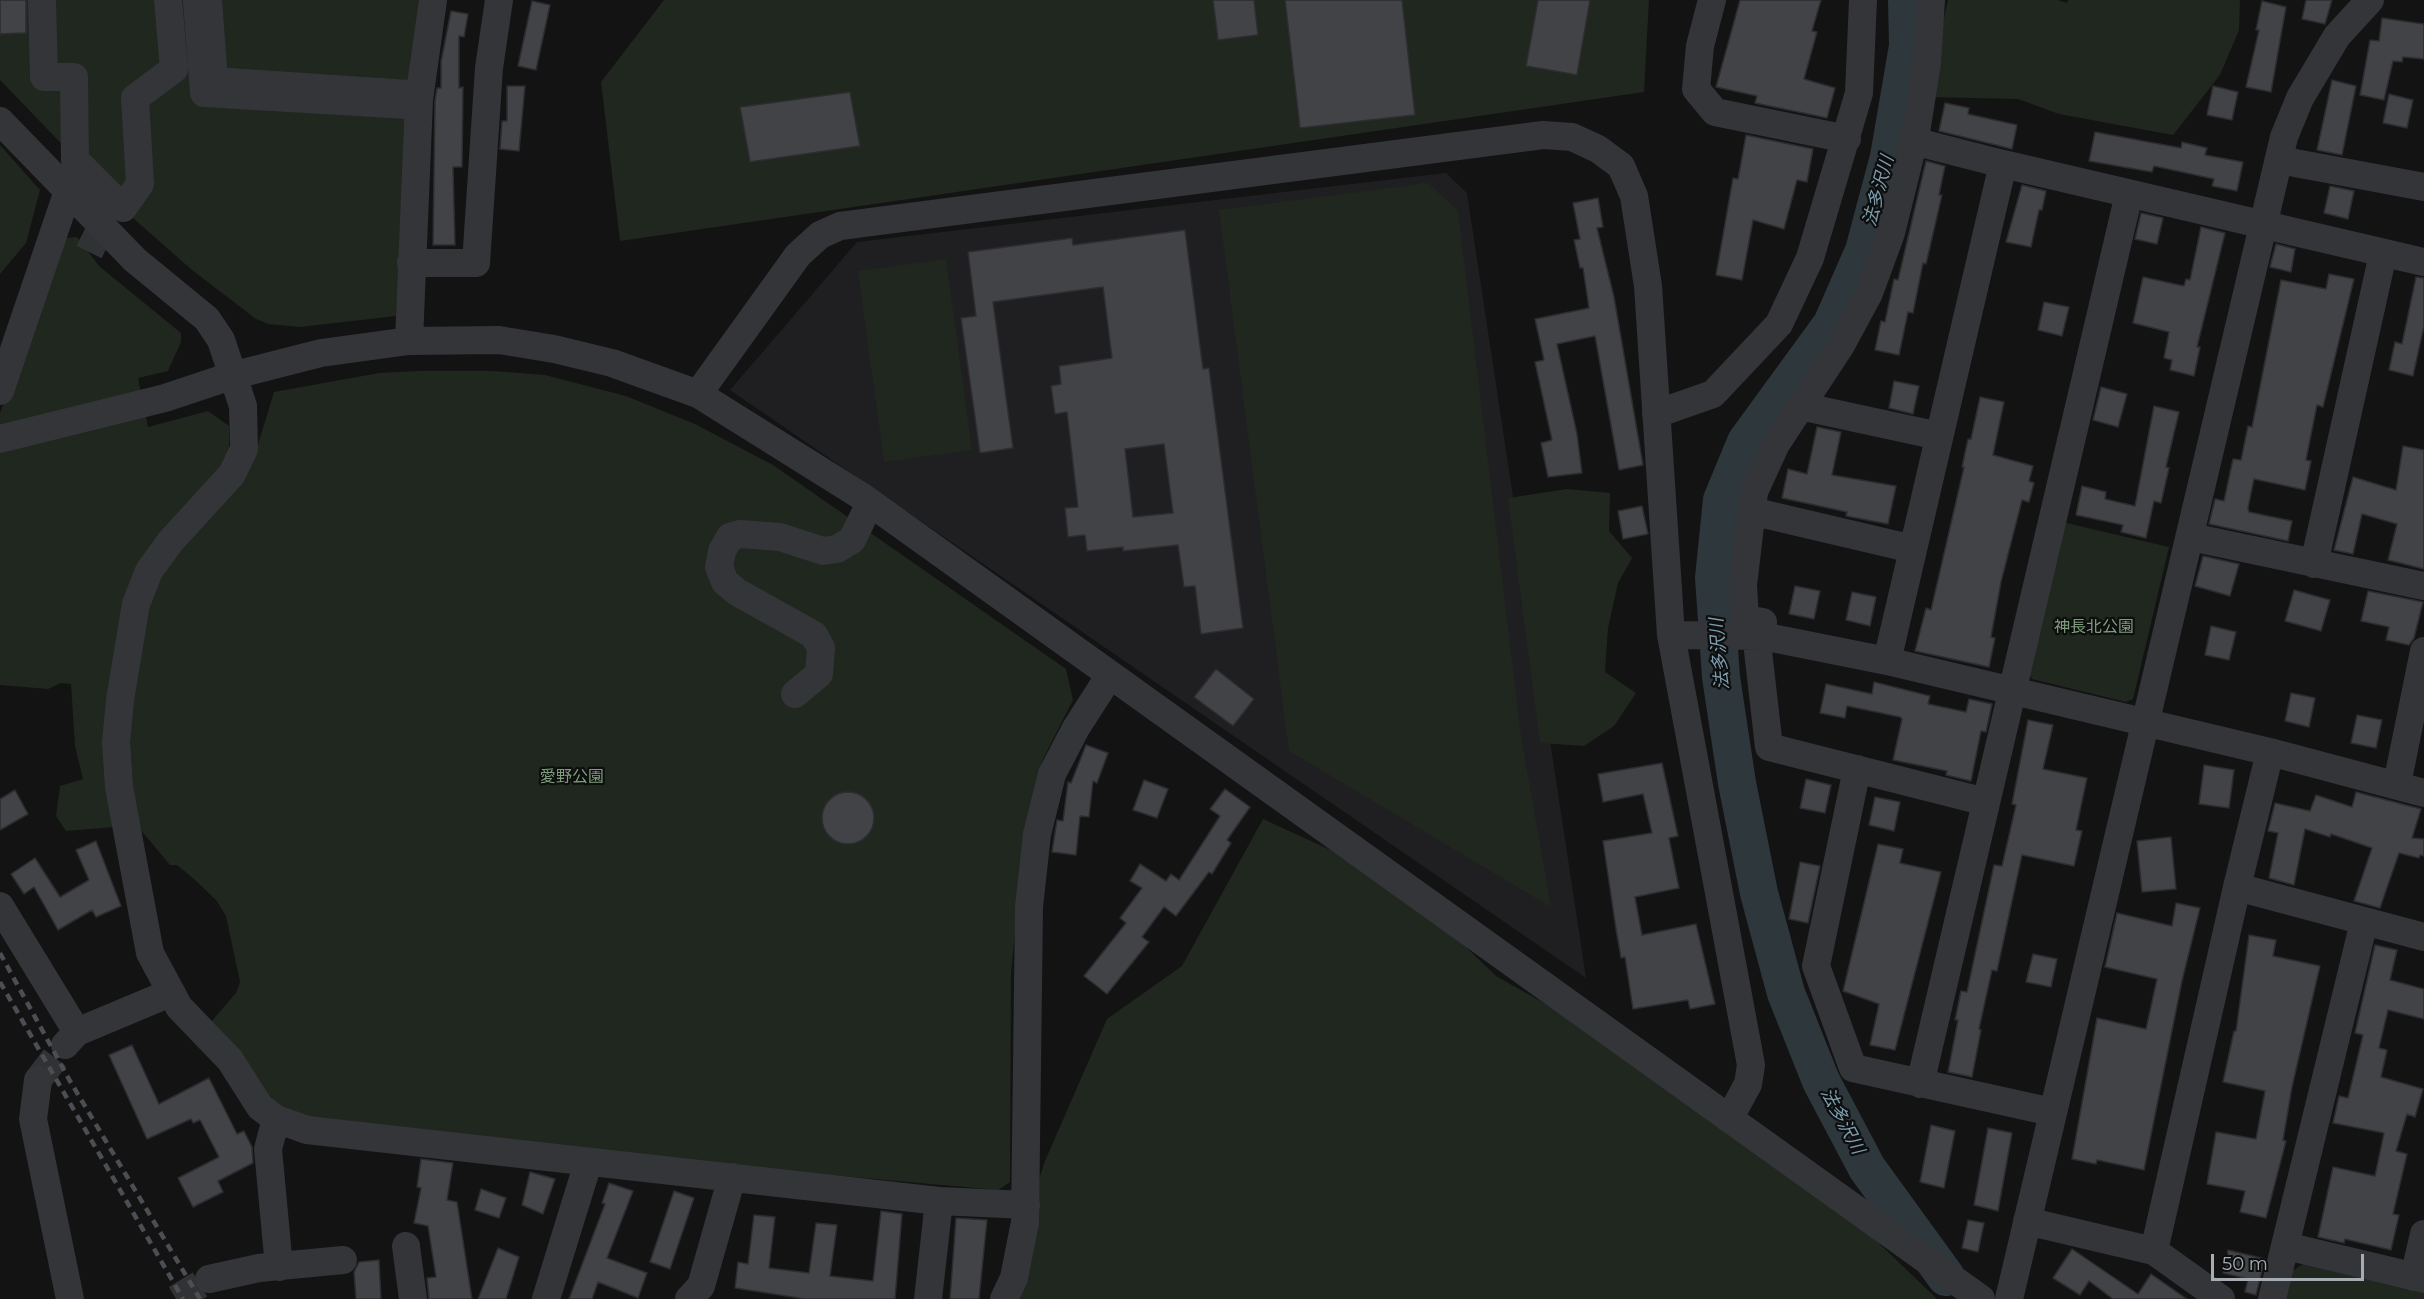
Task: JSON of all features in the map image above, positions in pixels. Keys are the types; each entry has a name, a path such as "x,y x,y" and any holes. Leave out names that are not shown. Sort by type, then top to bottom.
{"street":[{"path":"42,0 44,77 74,77 75,160 123,208 140,184 135,98 174,69 168,0"},
{"path":"197,0 204,93 408,105 409,94 214,81 208,0"},
{"path":"409,342 419,100 433,0"},
{"path":"411,263 476,263 489,68 499,0"},
{"path":"1712,0 1700,46 1696,89 1715,112 1847,139"},
{"path":"1656,414 1713,394 1779,324 1810,258 1859,93 1863,0"},
{"path":"1931,0 1928,63 1913,141 1891,233 1869,293 1841,345 1772,453 1754,492 1743,585 1745,619 1762,622 1762,636 1758,651 1769,747 1986,802"},
{"path":"2009,1299 2279,160 2300,98 2337,36 2370,0"},
{"path":"0,121 135,260 207,319 221,340 231,376 243,406 244,449 232,474 170,542 149,571 136,604 120,700 116,742 118,787 150,953 179,1007 230,1060 260,1107 276,1119 307,1130 939,1201 1026,1205"},
{"path":"698,394 798,255 820,235 840,226 1543,135 1572,137 1598,149 1621,166 1634,196 1648,286 1656,414 1679,634 1751,1065 1748,1084 1729,1119"},
{"path":"1913,141 2263,226 2424,262"},
{"path":"2279,160 2424,188"},
{"path":"1887,661 2003,164"},
{"path":"0,391 68,191"},
{"path":"1920,1084 2129,194"},
{"path":"2314,564 2383,254"},
{"path":"0,439 165,398 231,376 321,353 409,342 499,339 554,348 612,363 698,394 870,503 1981,1299"},
{"path":"1800,406 1939,436"},
{"path":"795,694 819,674 821,648 814,635 737,592 725,582 719,567 722,551 730,537 740,534 780,537 823,551 837,549 852,540 870,503"},
{"path":"1751,511 1913,549"},
{"path":"2191,537 2424,586"},
{"path":"1679,634 1762,636 1887,661 2270,752 2424,793"},
{"path":"2397,784 2424,651"},
{"path":"1004,1299 1014,1278 1025,1222 1029,907 1037,834 1052,774 1076,728 1110,675"},
{"path":"2154,1251 2236,887 2270,752"},
{"path":"1857,769 1816,966 1853,1068 2052,1112"},
{"path":"2236,887 2424,937"},
{"path":"0,906 71,1039 170,993"},
{"path":"2272,1299 2364,922"},
{"path":"38,1080 33,1119 70,1299"},
{"path":"276,1119 268,1149 279,1267"},
{"path":"546,1299 588,1163"},
{"path":"689,1299 701,1286 732,1177"},
{"path":"928,1299 939,1201"},
{"path":"2027,1221 2154,1251 2221,1299"},
{"path":"2286,1246 2419,1278 2424,1234"},
{"path":"406,1246 413,1299"},
{"path":"209,1279 259,1268 343,1260"}],"shaded area":[{"path":"1446,173 1467,193 1586,978 730,390 857,242"}],"green space":[{"path":"0,0 419,0 409,94 396,316 300,327 268,324 256,319 192,270 133,218 0,80"},
{"path":"664,0 1649,0 1644,92 620,241 601,82"},
{"path":"1948,0 2058,0 2066,3 2069,0 2240,0 2239,30 2220,75 2173,135 2059,114 2018,99 1927,97"},
{"path":"0,145 40,190 26,243 0,274"},
{"path":"1428,183 1458,211 1521,736 1551,907 1289,751 1219,210"},
{"path":"77,237 99,266 181,333 181,342 168,371 138,378 148,427 208,411 229,426 229,458 145,559 115,827 66,831 56,816 60,786 83,779 75,746 71,684 61,683 48,689 0,685 0,413 65,238"},
{"path":"946,259 972,450 884,462 858,271"},
{"name":"愛野公園","path":"493,371 545,375 626,396 695,424 773,465 1066,669 1073,700 1042,761 1025,825 1011,974 1010,1182 998,1190 629,1157 310,1119 283,1110 268,1098 210,1023 236,993 240,982 226,916 216,900 194,879 177,865 170,865 135,823 127,730 152,592 185,540 243,482 252,464 274,392 379,373"},
{"path":"1567,489 1610,493 1609,531 1632,558 1618,583 1608,628 1605,672 1636,693 1614,726 1584,746 1540,743 1508,498"},
{"name":"神長北公園","path":"2062,522 2169,547 2133,699 2126,702 2032,679 2027,671"},
{"path":"1263,819 1396,880 1496,976 1661,1069 1809,1176 1937,1299 1000,1299 1045,1161 1107,1019 1182,966"},
{"path":"2305,1263 2424,1291 2424,1299 2285,1299 2292,1271"}],"building":[{"path":"0,0 26,0 26,33 0,34"},
{"path":"1213,0 1254,0 1258,35 1218,40"},
{"path":"1285,0 1402,0 1415,115 1300,128"},
{"path":"1538,0 1590,0 1577,75 1526,66"},
{"path":"1740,0 1821,0 1812,31 1817,32 1804,79 1835,88 1827,118 1755,103 1757,96 1716,87"},
{"path":"2306,0 2332,0 2325,24 2302,19"},
{"path":"532,1 550,5 536,70 518,66"},
{"path":"2262,1 2286,7 2271,92 2246,87 2259,30 2256,30"},
{"path":"451,11 468,14 464,37 459,36 459,88 463,87 462,167 453,167 455,245 433,245 435,101 437,88 441,88 441,62"},
{"path":"2382,18 2424,24 2424,59 2403,57 2402,62 2393,61 2384,100 2360,95 2370,40 2379,41"},
{"path":"2332,80 2356,86 2342,155 2317,150"},
{"path":"507,86 525,86 519,151 500,149 502,121 507,121"},
{"path":"2213,86 2238,92 2232,120 2207,115"},
{"path":"850,92 860,146 750,162 740,107"},
{"path":"2389,94 2413,100 2407,128 2383,123"},
{"path":"1945,103 1969,108 1968,114 2017,125 2012,149 1939,131"},
{"path":"2095,132 2181,148 2182,142 2207,148 2205,155 2243,162 2237,191 2212,186 2214,179 2154,166 2152,172 2089,161"},
{"path":"1746,135 1813,149 1807,182 1797,180 1784,229 1753,220 1742,280 1716,275 1733,178 1738,179"},
{"path":"1926,161 1945,166 1939,195 1942,195 1926,264 1923,263 1913,313 1908,312 1899,355 1875,350 1881,321 1885,322 1894,279 1898,280"},
{"path":"2022,185 2046,191 2042,210 2039,210 2031,247 2006,242"},
{"path":"2330,186 2354,191 2348,219 2324,213"},
{"path":"1598,198 1603,227 1597,228 1614,297 1643,465 1619,470 1595,336 1557,344 1577,434 1582,473 1548,477 1541,443 1552,440 1535,362 1544,360 1535,319 1589,308 1583,268 1580,268 1574,240 1580,239 1573,203"},
{"path":"2141,213 2163,218 2157,244 2135,239"},
{"path":"2201,227 2225,233 2197,347 2200,347 2194,376 2170,370 2172,360 2164,358 2169,332 2133,323 2143,277 2184,286 2186,279 2190,280"},
{"path":"1185,230 1203,369 1209,368 1243,628 1201,634 1195,586 1184,587 1178,545 1123,551 1123,547 1087,551 1085,535 1068,537 1065,508 1078,507 1067,412 1055,414 1051,386 1061,384 1059,366 1112,358 1103,287 993,302 1013,448 980,453 961,318 976,316 968,252 1072,238 1073,245","holes":["1164,444 1173,513 1133,517 1125,449"]},
{"path":"2276,244 2295,249 2291,272 2270,267"},
{"path":"2329,274 2354,279 2323,407 2317,405 2306,460 2311,461 2305,490 2254,479 2248,508 2249,512 2292,521 2288,541 2209,524 2215,499 2224,501 2233,459 2241,460 2248,426 2252,427 2281,280 2326,289"},
{"path":"2416,277 2424,278 2424,326 2413,376 2389,370 2395,342 2402,344"},
{"path":"2044,302 2069,307 2062,336 2038,330"},
{"path":"1894,381 1919,386 1913,414 1889,408"},
{"path":"2101,387 2127,394 2118,427 2093,420"},
{"path":"1980,397 2004,402 1993,455 2033,466 2029,481 2034,483 2029,502 2022,500 2001,582 1991,637 1995,638 1989,667 1915,651 1926,608 1931,610 1964,467 1962,467 1968,439 1971,439"},
{"path":"2154,406 2179,412 2166,467 2169,468 2161,503 2154,501 2146,538 2121,532 2123,525 2076,515 2082,486 2106,492 2105,499 2135,506"},
{"path":"1817,427 1841,432 1832,475 1896,486 1888,524 1846,516 1847,512 1782,498 1788,469 1807,474"},
{"path":"2403,446 2424,450 2424,569 2388,560 2397,524 2362,514 2353,554 2334,550 2353,477 2396,490"},
{"path":"1642,506 1648,534 1623,539 1618,511"},
{"path":"2203,556 2239,564 2230,596 2195,586"},
{"path":"1795,586 1820,591 1814,619 1789,614"},
{"path":"2294,590 2330,600 2321,631 2285,621"},
{"path":"2368,591 2423,602 2414,638 2409,645 2386,640 2389,627 2361,621"},
{"path":"1852,592 1876,597 1870,626 1846,620"},
{"path":"2211,626 2236,632 2229,660 2205,655"},
{"path":"1216,669 1254,699 1233,726 1194,697"},
{"path":"1874,682 1930,696 1928,704 1966,712 1969,699 1992,704 1986,732 1981,731 1971,781 1946,775 1947,771 1893,760 1902,719 1900,717 1847,706 1845,718 1820,713 1826,684 1872,694"},
{"path":"2291,693 2315,698 2309,727 2285,721"},
{"path":"2357,715 2382,720 2376,748 2351,743"},
{"path":"2028,720 2053,725 2043,769 2087,778 2076,830 2082,831 2074,866 2022,855 1997,971 1992,970 1979,1029 1981,1030 1972,1077 1948,1072 1958,1020 1955,1020 1961,991 1967,992 1994,865 2002,866 2016,805 2012,804"},
{"path":"1086,745 1108,753 1097,783 1093,781 1089,817 1080,816 1076,855 1052,852 1057,820 1063,821 1068,782 1071,783"},
{"path":"1662,763 1678,836 1669,838 1679,888 1635,897 1642,935 1696,924 1715,1004 1690,1009 1688,1000 1633,1009 1625,957 1621,958 1603,841 1652,833 1643,794 1603,802 1598,774"},
{"path":"2204,765 2234,770 2229,808 2199,804"},
{"path":"1806,779 1831,785 1825,813 1800,808"},
{"path":"1144,780 1168,789 1157,818 1133,810"},
{"path":"1225,789 1250,807 1227,840 1231,843 1212,874 1209,872 1176,916 1164,907 1142,937 1149,942 1107,994 1084,976 1126,923 1120,918 1142,888 1130,881 1140,864 1166,881 1171,874 1179,880 1220,816 1210,809"},
{"path":"15,790 28,814 0,830 0,799"},
{"path":"848,792 858,794 866,800 872,808 874,818 872,828 866,836 858,842 848,844 838,842 830,836 824,828 822,818 824,808 830,800 838,794"},
{"path":"2356,792 2421,809 2412,838 2424,839 2424,856 2420,855 2419,858 2399,853 2380,908 2354,901 2372,848 2331,834 2330,837 2305,829 2294,885 2269,878 2278,833 2268,831 2275,803 2310,811 2316,795 2352,807"},
{"path":"1875,797 1900,802 1894,831 1869,825"},
{"path":"2171,837 2176,889 2142,892 2137,841"},
{"path":"96,841 121,906 96,917 92,910 58,930 34,887 24,894 11,874 35,858 60,897 89,880 76,850"},
{"path":"1878,844 1903,849 1900,863 1941,872 1895,1050 1870,1045 1879,1004 1843,991"},
{"path":"1800,862 1820,866 1808,923 1789,919"},
{"path":"2176,903 2200,908 2182,981 2144,1170 2097,1160 2096,1164 2072,1159 2097,1018 2146,1029 2157,979 2105,967 2117,913 2172,926"},
{"path":"2249,935 2276,940 2273,956 2320,966 2292,1087 2283,1140 2286,1141 2266,1218 2240,1212 2245,1191 2207,1184 2216,1132 2256,1139 2265,1091 2223,1082 2234,1031 2236,1031"},
{"path":"2375,945 2397,950 2390,980 2424,989 2424,1019 2388,1010 2379,1048 2387,1050 2381,1077 2423,1089 2415,1117 2407,1114 2396,1151 2407,1154 2393,1214 2399,1215 2391,1250 2345,1239 2344,1243 2318,1237 2333,1167 2375,1176 2384,1133 2333,1123 2339,1096 2348,1098 2363,1035 2355,1033"},
{"path":"2033,954 2057,959 2051,987 2026,982"},
{"path":"132,1045 159,1104 209,1078 237,1134 244,1131 252,1147 253,1163 218,1181 223,1192 193,1207 178,1178 219,1157 200,1120 193,1123 191,1119 147,1139 109,1055"},
{"path":"1931,1125 1955,1131 1944,1188 1920,1182"},
{"path":"1988,1128 2012,1133 1998,1211 1974,1205"},
{"path":"421,1159 453,1163 447,1200 457,1202 472,1299 429,1299 427,1278 436,1277 428,1226 414,1223 421,1188 417,1187"},
{"path":"530,1172 555,1179 543,1214 522,1205"},
{"path":"609,1183 633,1191 607,1258 647,1273 638,1298 598,1282 592,1299 569,1299 605,1204 602,1203"},
{"path":"481,1189 506,1198 499,1218 475,1210"},
{"path":"674,1191 694,1198 670,1269 650,1262"},
{"path":"881,1211 902,1214 895,1299 805,1299 735,1288 738,1262 748,1264 754,1215 775,1217 769,1268 809,1273 816,1223 837,1225 830,1276 873,1281"},
{"path":"956,1218 987,1220 979,1299 950,1299"},
{"path":"1968,1220 1984,1223 1978,1252 1962,1248"},
{"path":"498,1248 519,1257 506,1299 478,1299"},
{"path":"2072,1249 2138,1294 2151,1274 2187,1299 2113,1299 2089,1281 2080,1295 2053,1278"},
{"path":"2228,1250 2265,1259 2256,1295 2245,1292 2248,1279 2223,1273"},
{"path":"379,1260 381,1299 356,1299 354,1272 359,1262"}],"waterway":[{"name":"法多沢川","path":"1907,0 1908,46 1889,157 1864,251 1832,324 1746,442 1722,500 1714,578 1721,677 1737,783 1759,893 1786,993 1821,1081 1867,1168 1946,1277"}],"tunnel":[{"path":"89,252 112,206"},
{"path":"38,1080 65,1045"},
{"path":"176,1299 209,1279"}],"railway":[{"path":"0,953 70,1081 200,1299"},
{"path":"0,982 183,1299"}]}
